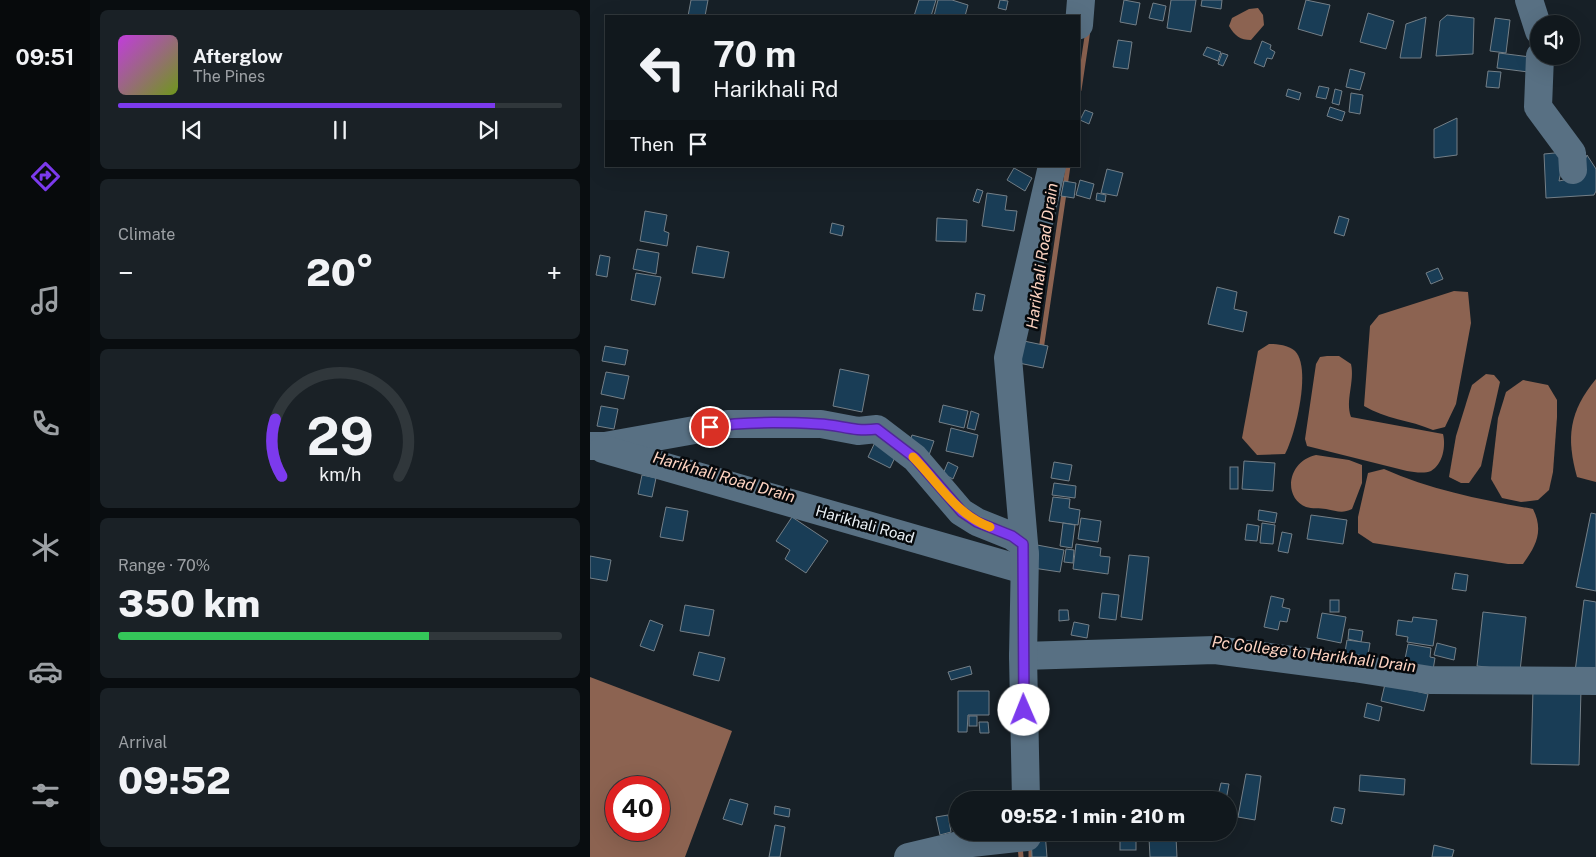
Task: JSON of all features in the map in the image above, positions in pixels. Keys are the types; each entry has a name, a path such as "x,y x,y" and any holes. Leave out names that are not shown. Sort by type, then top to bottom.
{"street":[{"path":"1080,15 1081,0"},
{"path":"1530,0 1534,15"},
{"path":"1540,65 1538,107 1572,153 1574,170"},
{"path":"1024,562 1008,358 1052,167"},
{"path":"590,445 605,446 728,424 821,424 858,431 877,429 915,458 962,512 977,522 1012,536 1023,544 1026,791"},
{"name":"Harikhali Road","path":"590,445 1024,562"},
{"path":"1023,656 1215,650 1430,680 1596,681"},
{"path":"908,857 963,844 1027,842"}],"shaded area":[{"path":"1258,8 1263,15 1264,25 1251,40 1238,37 1229,26 1232,18 1249,9"},
{"path":"1454,291 1468,292 1471,323 1456,404 1445,427 1433,430 1380,414 1364,406 1370,326 1379,315"},
{"path":"1269,344 1286,346 1295,351 1300,360 1302,386 1297,418 1285,454 1257,455 1242,438 1258,351"},
{"path":"1339,356 1351,364 1352,377 1349,411 1351,417 1443,434 1443,454 1435,468 1425,472 1407,471 1307,446 1305,439 1316,364 1320,357"},
{"path":"1486,374 1494,375 1500,382 1481,466 1469,483 1461,483 1449,477 1456,436 1472,385"},
{"path":"1596,379 1596,482 1577,477 1571,437 1575,414 1587,391"},
{"path":"1523,380 1548,385 1557,400 1557,417 1553,472 1549,490 1538,500 1521,502 1502,498 1491,479 1498,418 1506,392"},
{"path":"1316,455 1349,460 1362,465 1362,483 1352,509 1342,512 1308,508 1298,502 1294,496 1291,488 1294,471 1299,464"},
{"path":"1384,469 1438,489 1533,509 1538,524 1538,531 1532,551 1523,564 1508,564 1373,543 1358,533 1358,517 1368,473"},
{"path":"590,677 732,731 685,857 590,857"}],"building":[{"path":"691,0 708,0 705,15 688,15"},
{"path":"919,0 936,0 931,15 914,15"},
{"path":"938,0 952,0 968,5 965,15 934,15"},
{"path":"1000,0 1008,1 1006,10 998,8"},
{"path":"1124,0 1140,3 1136,25 1120,22"},
{"path":"1171,0 1196,0 1191,32 1167,28"},
{"path":"1202,0 1222,0 1221,9 1201,6"},
{"path":"1306,0 1330,5 1322,36 1298,29"},
{"path":"1153,3 1166,6 1163,21 1149,18"},
{"path":"1368,13 1394,21 1386,49 1360,42"},
{"path":"1447,15 1474,18 1473,54 1436,56 1440,21"},
{"path":"1426,17 1421,58 1400,58 1406,24"},
{"path":"1495,18 1510,20 1506,53 1490,51"},
{"path":"1118,40 1132,42 1128,69 1113,67"},
{"path":"1262,41 1271,45 1270,49 1275,52 1272,59 1267,58 1264,67 1254,63"},
{"path":"1207,47 1221,52 1218,61 1203,55"},
{"path":"1222,53 1228,55 1223,66 1218,64"},
{"path":"1499,53 1530,57 1530,65 1537,65 1536,73 1497,68"},
{"path":"1350,69 1365,73 1360,90 1346,87"},
{"path":"1488,71 1501,72 1499,88 1486,87"},
{"path":"1319,86 1329,88 1326,99 1316,97"},
{"path":"1288,89 1301,93 1299,100 1286,96"},
{"path":"1335,89 1342,91 1339,105 1332,103"},
{"path":"1351,93 1363,95 1360,114 1349,112"},
{"path":"1330,107 1345,112 1342,121 1327,116"},
{"path":"1085,110 1093,113 1089,124 1080,120"},
{"path":"1457,118 1457,155 1434,158 1434,129"},
{"path":"1565,152 1559,181 1578,177 1587,155 1596,169 1596,191 1594,195 1546,198 1544,154"},
{"path":"1014,168 1032,178 1025,191 1007,180"},
{"path":"1107,169 1123,173 1117,196 1101,193"},
{"path":"1080,180 1094,184 1090,199 1076,195"},
{"path":"1064,181 1076,183 1074,198 1061,196"},
{"path":"977,189 983,191 979,203 973,201"},
{"path":"987,193 1007,196 1005,210 1017,211 1014,231 982,226"},
{"path":"1097,193 1106,195 1105,202 1096,200"},
{"path":"645,211 667,215 664,231 669,233 667,246 640,241"},
{"path":"1339,216 1349,219 1344,236 1334,233"},
{"path":"937,218 967,220 966,242 936,241"},
{"path":"832,223 844,226 842,236 830,233"},
{"path":"697,246 729,252 724,278 692,273"},
{"path":"637,249 659,253 656,274 633,269"},
{"path":"600,255 610,257 607,277 596,275"},
{"path":"1438,268 1443,279 1431,284 1426,273"},
{"path":"636,273 661,277 655,305 631,300"},
{"path":"1217,287 1237,292 1234,309 1247,312 1243,332 1208,324"},
{"path":"976,293 985,295 982,311 973,310"},
{"path":"1019,340 1048,346 1043,368 1014,362"},
{"path":"605,346 628,350 625,365 602,361"},
{"path":"840,369 869,375 862,412 833,406"},
{"path":"606,372 629,376 624,399 601,394"},
{"path":"943,405 968,411 964,428 939,422"},
{"path":"601,406 618,409 614,429 597,426"},
{"path":"971,411 979,414 975,430 967,428"},
{"path":"951,428 978,435 973,457 946,451"},
{"path":"912,435 934,441 928,458 907,451"},
{"path":"877,438 899,449 890,468 868,457"},
{"path":"1244,461 1275,463 1273,491 1242,489"},
{"path":"948,462 958,467 953,479 943,474"},
{"path":"1054,462 1072,465 1069,481 1051,478"},
{"path":"1230,467 1238,467 1238,489 1230,489"},
{"path":"642,475 656,478 652,497 638,494"},
{"path":"1054,483 1076,486 1075,498 1052,495"},
{"path":"1053,497 1070,499 1069,508 1080,510 1078,525 1049,521"},
{"path":"666,507 688,511 683,541 660,537"},
{"path":"1259,510 1277,513 1275,523 1258,520"},
{"path":"1591,513 1596,514 1596,591 1576,587"},
{"path":"1311,515 1347,520 1343,544 1307,539"},
{"path":"792,517 828,541 806,573 785,559 790,550 776,541"},
{"path":"1081,518 1101,521 1098,542 1078,539"},
{"path":"1063,523 1075,525 1072,548 1060,546"},
{"path":"1262,523 1275,525 1273,544 1260,543"},
{"path":"1247,524 1259,526 1257,541 1245,540"},
{"path":"1282,532 1292,534 1288,553 1278,551"},
{"path":"1076,544 1101,548 1100,556 1110,557 1108,574 1073,569"},
{"path":"1037,545 1064,550 1060,572 1033,568"},
{"path":"1066,549 1074,550 1073,563 1064,562"},
{"path":"1129,555 1149,557 1142,620 1121,617"},
{"path":"590,556 611,560 607,581 590,578"},
{"path":"1455,573 1468,575 1466,591 1452,589"},
{"path":"1102,593 1119,595 1116,620 1099,618"},
{"path":"1271,596 1284,599 1282,607 1290,609 1287,622 1280,621 1278,630 1264,627"},
{"path":"1330,600 1339,600 1339,612 1330,612"},
{"path":"1584,600 1596,602 1596,675 1575,672"},
{"path":"685,605 714,610 709,636 680,631"},
{"path":"1059,610 1068,610 1069,620 1059,621"},
{"path":"1483,612 1526,617 1520,671 1477,666"},
{"path":"1322,613 1346,617 1341,643 1317,638"},
{"path":"1413,617 1437,620 1433,646 1407,642 1408,637 1396,635 1398,620 1412,622"},
{"path":"650,620 663,625 654,651 640,646"},
{"path":"1074,622 1089,625 1087,638 1071,635"},
{"path":"1349,629 1363,631 1361,642 1348,639"},
{"path":"1347,640 1370,643 1367,661 1344,658"},
{"path":"1437,643 1456,648 1454,660 1434,655"},
{"path":"1408,644 1431,648 1430,657 1435,658 1433,670 1404,664"},
{"path":"699,652 725,658 719,681 693,675"},
{"path":"970,666 972,674 951,680 948,672"},
{"path":"1385,684 1428,694 1424,711 1381,701"},
{"path":"1533,689 1581,690 1579,765 1531,764"},
{"path":"958,691 989,691 989,715 968,715 967,732 958,732"},
{"path":"1367,703 1382,707 1379,721 1364,717"},
{"path":"969,716 977,716 977,726 969,726"},
{"path":"979,722 988,722 989,733 980,733"},
{"path":"1246,774 1261,776 1255,820 1238,817"},
{"path":"1360,775 1405,779 1404,795 1359,791"},
{"path":"1221,783 1229,784 1228,791 1219,791"},
{"path":"730,799 748,804 742,825 723,819"},
{"path":"775,806 790,809 789,817 774,814"},
{"path":"1334,807 1345,809 1342,824 1331,821"},
{"path":"948,815 949,833 940,835 936,817"},
{"path":"775,825 785,827 780,857 769,857"},
{"path":"1031,841 1046,841 1047,857 1032,857"},
{"path":"1120,841 1136,841 1136,850 1120,850"},
{"path":"1149,841 1176,841 1177,857 1150,857"},
{"path":"1434,845 1454,850 1452,857 1432,857"}],"waterway":[{"name":"Harikhali Road Drain","path":"1080,83 1088,30"},
{"name":"Harikhali Road Drain","path":"1041,350 1068,167"},
{"path":"1020,845 1021,857"},
{"path":"1031,845 1031,857"}],"slow traffic":[{"path":"913,457 962,512 977,522 990,527"}],"route":[{"path":"710,427 728,424 821,424 858,431 877,429 915,458 962,512 977,522 1012,536 1023,544 1024,710"}],"water label":[{"name":"Pc College to Harikhali Drain","path":"1314,654"}]}
